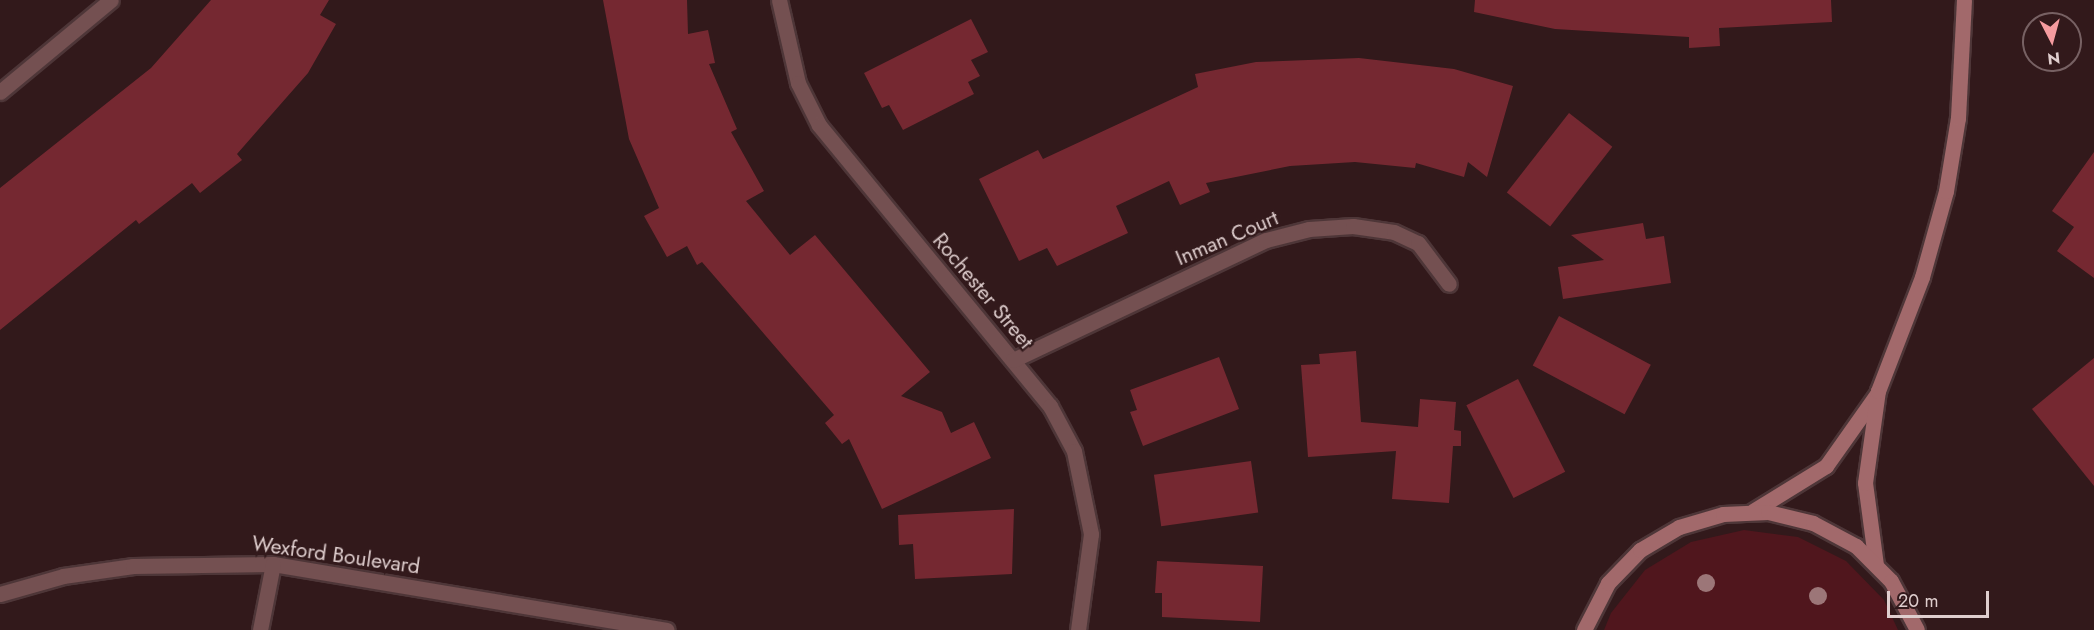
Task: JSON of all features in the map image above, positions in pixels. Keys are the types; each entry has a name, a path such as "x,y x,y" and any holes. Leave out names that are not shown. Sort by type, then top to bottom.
{"street":[{"path":"0,92 111,0"},
{"name":"Rochester Street","path":"779,0 798,83 819,125 1054,411 1086,489 1091,534 1078,630"},
{"path":"1876,565 1865,483 1878,392 1922,277 1946,191 1958,118 1964,0"},
{"name":"Inman Court","path":"1013,360 1266,240 1309,229 1353,226 1394,232 1418,243 1449,285"},
{"path":"1749,513 1793,491 1826,466 1878,392"},
{"path":"1584,630 1608,583 1640,550 1679,527 1723,514 1749,513 1813,523 1856,546 1876,565 1918,630"},
{"path":"260,630 273,564"},
{"name":"Wexford Boulevard","path":"0,594 63,576 133,566 273,564 666,630"}],"shaded area":[{"path":"1744,530 1798,537 1846,561 1884,600 1898,630 1604,630 1611,613 1645,570 1691,542"}],"building":[{"path":"211,0 329,0 320,15 336,24 308,73 237,154 242,160 200,193 192,183 139,224 136,220 0,330 0,188 151,68"},
{"path":"603,0 687,0 688,34 708,30 715,63 709,64 737,129 731,132 764,191 746,201 790,255 815,235 930,372 901,396 942,412 951,433 974,422 991,458 882,509 849,439 842,444 825,423 834,415 702,262 697,265 687,246 667,257 644,216 659,208 629,139"},
{"path":"1475,0 1831,0 1832,22 1719,28 1720,46 1689,48 1689,37 1555,29 1474,12"},
{"path":"971,19 988,52 971,60 980,76 968,82 974,94 903,130 889,105 882,108 864,73"},
{"path":"1359,58 1454,69 1513,86 1487,177 1468,162 1464,177 1416,163 1415,168 1355,162 1290,166 1206,183 1210,192 1180,205 1169,181 1116,206 1128,233 1057,266 1047,248 1019,261 979,179 1038,150 1043,159 1198,87 1195,74 1256,62"},
{"path":"1569,113 1612,147 1550,226 1507,193"},
{"path":"2094,152 2094,278 2057,251 2074,227 2052,211"},
{"path":"1643,223 1646,239 1664,236 1671,283 1563,299 1558,267 1604,260 1571,235"},
{"path":"1559,316 1651,365 1625,414 1533,365"},
{"path":"1356,351 1361,422 1418,427 1420,399 1456,402 1454,430 1461,431 1461,446 1453,446 1449,503 1392,499 1396,451 1308,457 1301,365 1320,364 1319,354"},
{"path":"1219,357 1239,409 1143,446 1130,412 1137,410 1130,390"},
{"path":"2094,358 2094,486 2032,409"},
{"path":"1518,379 1565,472 1514,498 1466,405"},
{"path":"1251,461 1258,512 1161,526 1154,475"},
{"path":"1014,509 1012,574 915,579 913,544 899,545 898,515"},
{"path":"1157,561 1263,566 1260,622 1162,617 1162,593 1155,593"}]}
